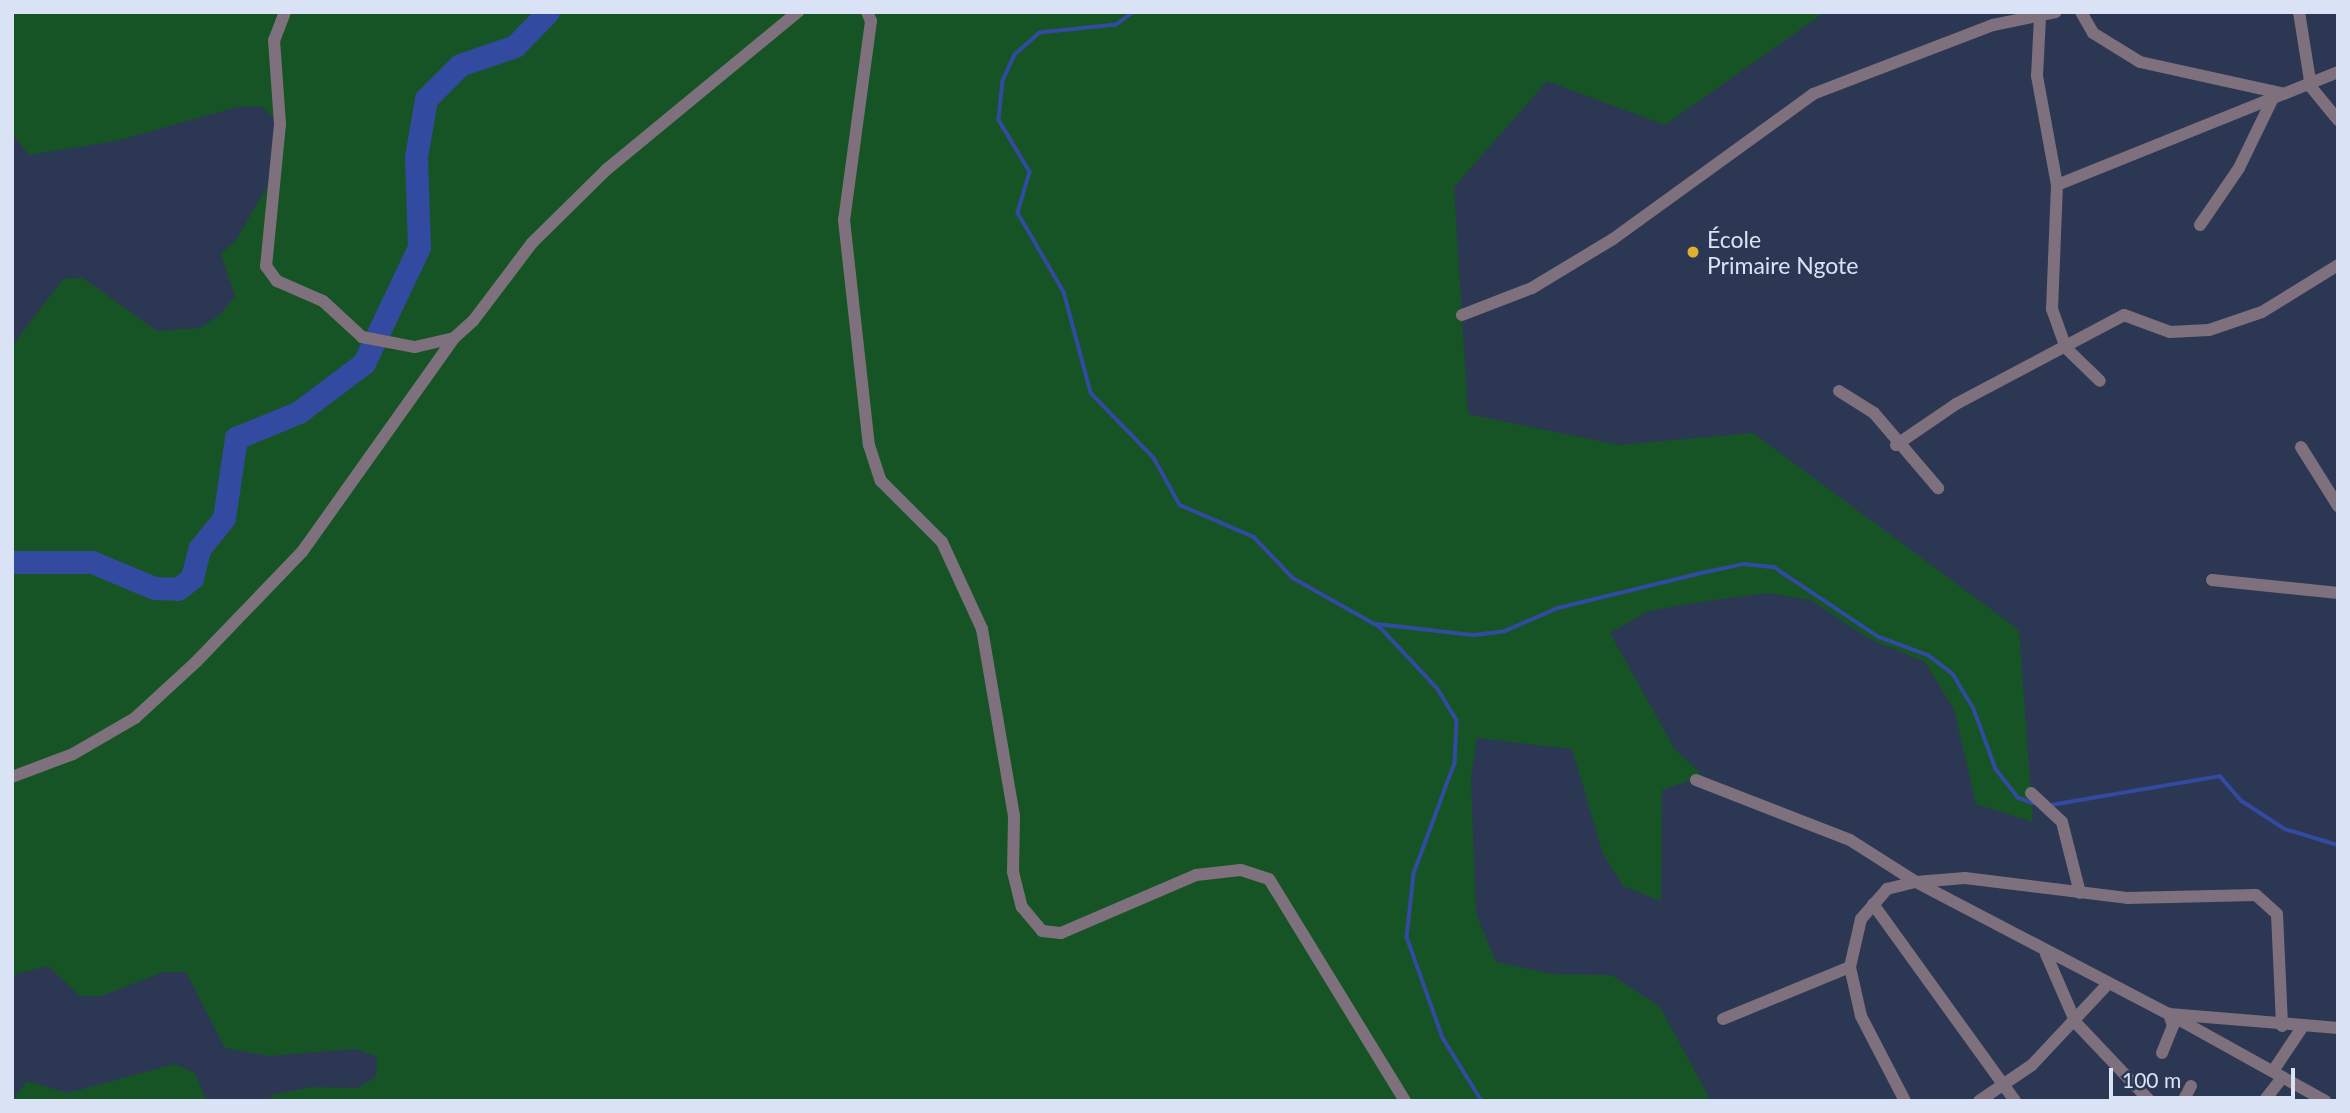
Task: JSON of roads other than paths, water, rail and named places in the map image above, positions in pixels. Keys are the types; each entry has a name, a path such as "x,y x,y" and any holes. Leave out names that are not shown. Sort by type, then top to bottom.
{"street":[{"path":"285,12 274,40 280,124 265,266 277,281 323,301 362,337 384,346 454,338"},
{"path":"12,777 74,754 135,718 196,662 302,552 454,338 532,243 606,170 798,12"},
{"path":"867,12 871,21 844,220 869,445 880,481 942,542 982,629 1022,907 1042,931 1061,933 1196,875 1241,870 1269,879 1405,1101"},
{"path":"1462,315 1532,288 1613,239 1813,94 1993,25 2056,12"},
{"path":"2081,12 2092,33 2140,62 2289,94"},
{"path":"2300,12 2311,87 2338,120"},
{"path":"2040,17 2037,76 2057,185 2052,309 2066,348 2100,381"},
{"path":"2057,185 2311,87 2338,72"},
{"path":"2200,225 2239,168 2272,100"},
{"path":"1896,445 1956,404 2066,348 2124,314 2170,332 2209,330 2262,312 2338,265"},
{"path":"1839,391 1874,413 1896,445 1938,488"},
{"path":"2301,447 2338,506"},
{"path":"2212,580 2338,593"},
{"path":"1696,780 1850,840 1916,882 2046,954 2106,986 2169,1014 2325,1101"},
{"path":"2031,793 2062,822 2080,893"},
{"path":"1905,1101 1861,1016 1850,967 1861,919 1887,890 1916,882 1965,878 2080,893 2268,901 2279,925 2282,1026"},
{"path":"1873,904 2000,1084 2015,1101"},
{"path":"2046,954 2076,1023 2151,1101"},
{"path":"1724,1018 1850,967"},
{"path":"1979,1101 2076,1023 2106,986"},
{"path":"2169,1014 2282,1026 2338,1028"},
{"path":"2162,1053 2172,1026 2169,1014"},
{"path":"2264,1101 2303,1026"},
{"path":"2183,1101 2191,1086"}],"waterway":[{"path":"12,562 92,562 154,588 178,589 192,578 199,549 224,518 236,438 299,412 364,363 419,247 416,157 426,99 460,65 515,46 548,12"},
{"path":"1134,12 1116,25 1040,33 1015,55 1003,81 999,120 1030,172 1018,213 1064,292 1091,393 1154,458 1180,505 1254,537 1293,578 1380,627 1438,689 1457,721 1455,763 1414,874 1407,937 1443,1038 1482,1101"},
{"path":"1377,624 1474,635 1505,631 1558,608 1697,574 1744,564 1774,567 1879,637 1928,655 1953,674 1974,709 1996,769 2019,798 2033,803"},
{"path":"2051,805 2220,776 2242,801 2285,829 2338,845"}],"place":[{"name":"École Primaire Ngote","path":"1693,252"}]}
